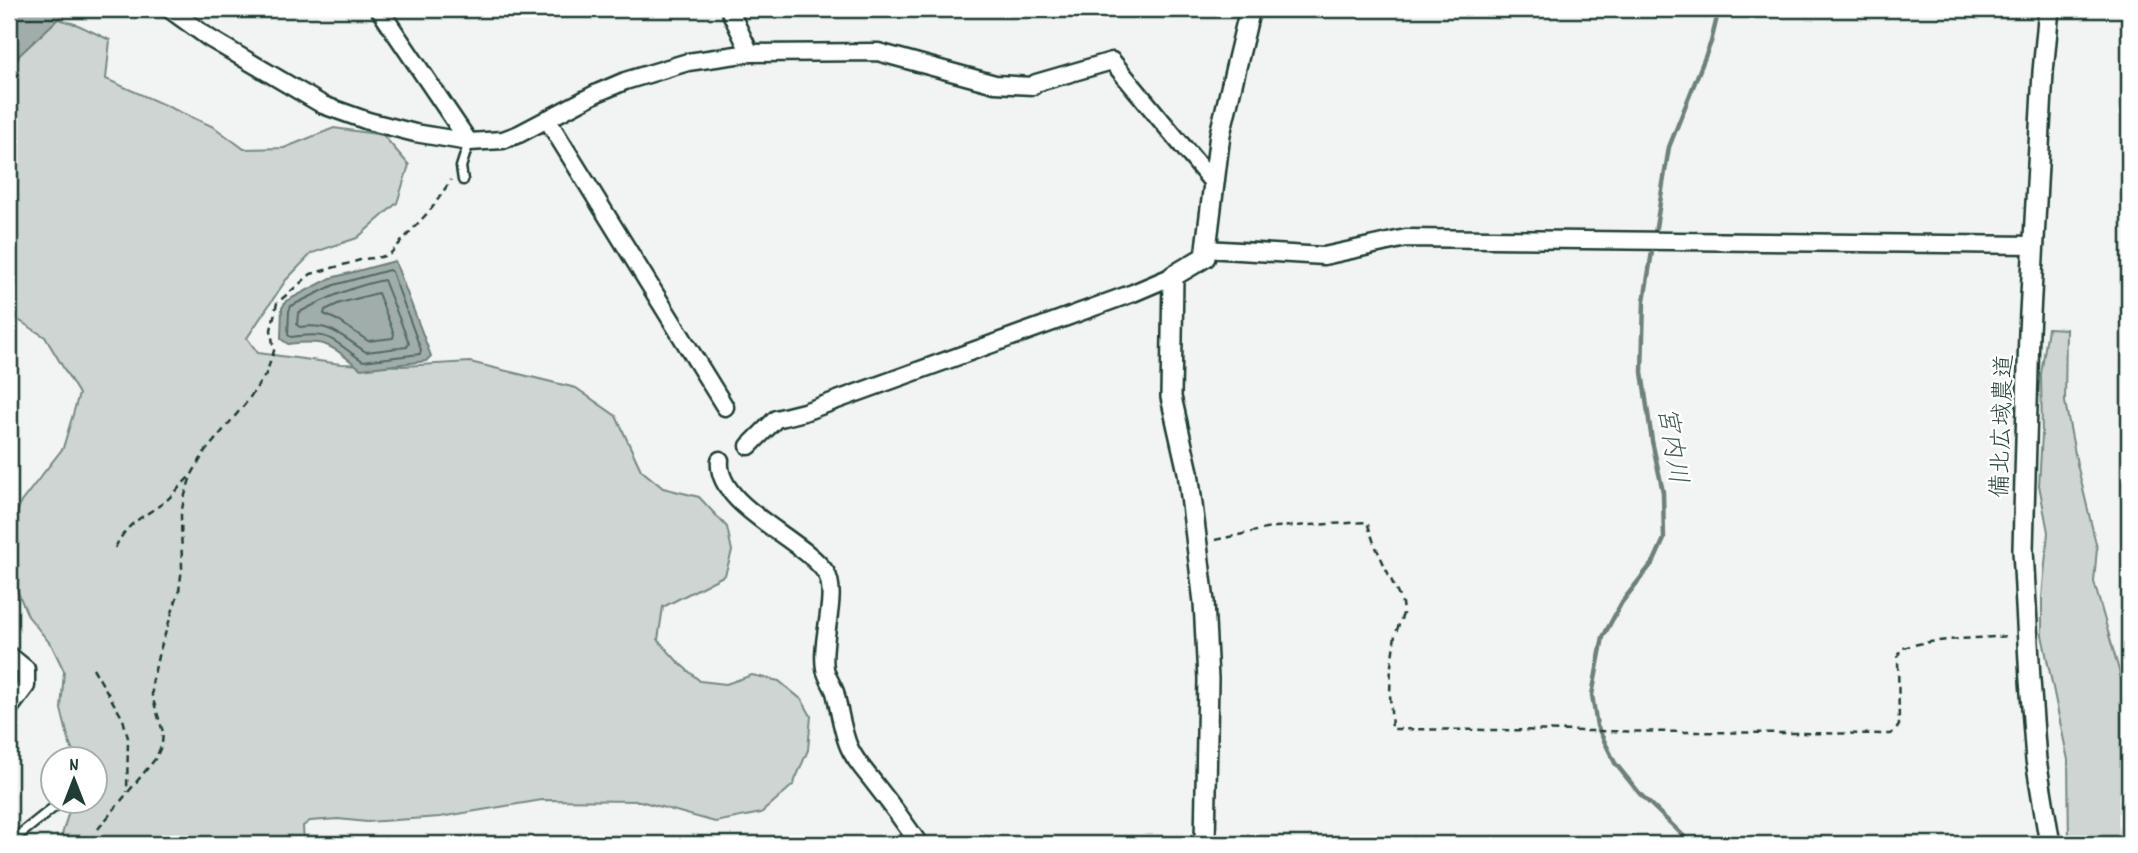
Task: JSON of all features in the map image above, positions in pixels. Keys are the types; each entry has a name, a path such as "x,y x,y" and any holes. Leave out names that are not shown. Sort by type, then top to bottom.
{"street":[{"path":"169,9 209,38 323,105 368,121 415,133 469,142 503,140 625,81 688,62 750,53 878,52 995,84 1033,86 1112,61 1214,184"},
{"path":"379,9 469,142"},
{"path":"729,9 750,53"},
{"path":"749,446 776,419 829,403 1133,293 1173,276 1205,257 1220,134 1250,9"},
{"name":"備北広域農道","path":"2049,9 2029,332 2023,550 2036,760 2050,844"},
{"path":"547,119 725,407"},
{"path":"1206,249 1324,256 1406,238 2035,245"},
{"path":"1173,276 1171,397 1188,472 1198,543 1208,679 1205,844"},
{"path":"720,460 720,475 728,488 748,509 818,562 828,576 831,587 825,635 825,670 833,687 848,747 919,844"},
{"path":"9,655 26,669 26,685 9,709"}],"lane":[{"path":"463,180 461,167 469,142"},
{"path":"9,844 45,814"}],"path":[{"path":"115,548 122,533 134,521 167,499 191,475 204,453 246,403 266,374 274,351 271,330 277,303 311,274 390,254 432,208 461,167"},
{"path":"98,829 156,758 162,744 163,732 152,696 152,684 179,591 182,568 181,514 191,475"},
{"path":"1198,543 1275,527 1367,522 1402,603 1403,614 1395,635 1391,666 1392,729 1889,734 1899,725 1900,650 1907,645 1923,643 2028,634"},
{"path":"93,668 123,719 128,738 127,793"}],"shaded area":[{"path":"52,17 78,25 110,40 106,79 214,127 244,149 284,148 334,128 383,135 409,165 397,203 357,238 312,253 286,280 247,338 258,353 341,364 403,366 470,362 576,388 616,416 641,470 663,488 699,497 727,527 732,551 725,575 663,607 658,640 700,681 726,684 752,675 779,681 802,700 811,716 808,750 793,785 761,813 715,822 640,801 542,800 440,817 367,822 338,819 310,821 303,826 304,844 65,844 61,838 68,814 108,814 108,744 70,744 61,709 64,671 52,646 28,616 11,576 9,537 21,502 63,448 79,394 45,337 9,314 9,63 18,59 24,42"},
{"path":"2048,328 2066,329 2065,402 2097,548 2094,582 2129,706 2129,844 2069,844 2068,760 2042,635 2042,597 2048,532 2039,485 2041,374"}],"water":[{"path":"9,9 74,9 59,18 9,64"},
{"path":"395,261 431,356 426,361 361,369 342,354 321,343 288,344 281,339 282,308 286,301 331,278"}],"waterway":[{"name":"宮内川","path":"1692,844 1640,794 1615,763 1597,726 1592,695 1603,637 1622,602 1654,561 1664,539 1663,492 1642,372 1644,301 1669,147 1711,42 1719,9"}]}
